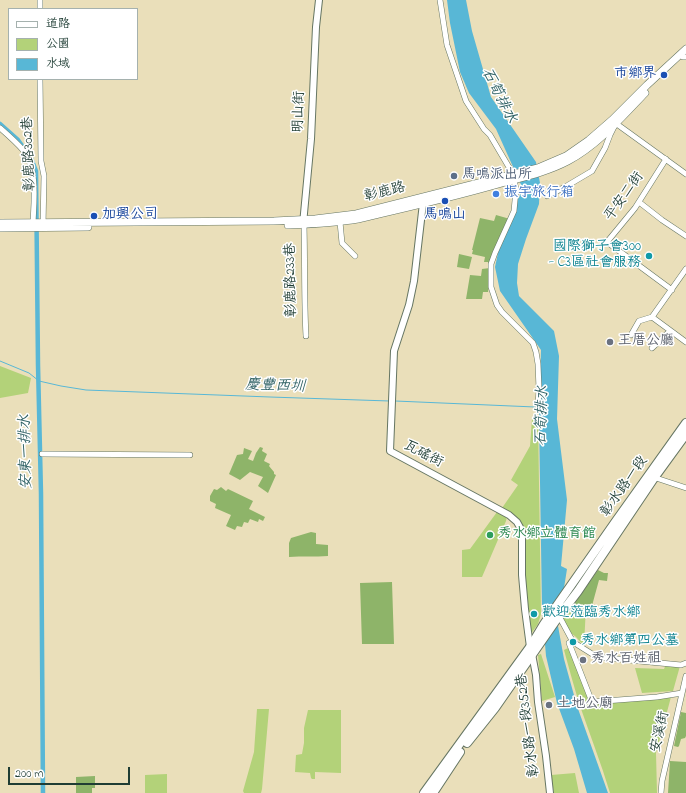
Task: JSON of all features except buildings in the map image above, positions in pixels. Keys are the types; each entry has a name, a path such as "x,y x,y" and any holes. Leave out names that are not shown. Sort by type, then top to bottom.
{"main road":[{"name":"彰鹿路","path":"614,122 647,85 686,49"},
{"name":"彰鹿路","path":"33,226 274,221 340,222 433,195 535,172 538,168 566,156 614,122 685,56"},
{"name":"彰鹿路","path":"303,222 315,219 357,217 423,203 484,188 514,177"},
{"path":"0,223 33,226"},
{"path":"0,228 33,226"},
{"name":"彰水路一段","path":"575,588 652,476 686,423"},
{"name":"彰水路一段","path":"652,476 686,434"},
{"path":"424,793 531,650 575,588"},
{"path":"433,793 461,750 495,708 531,650 546,634 559,616 575,588"}],"street":[{"name":"明山街","path":"303,222 311,139 316,27 319,0"},
{"path":"440,0 447,45 466,101 484,129 490,135 514,177 516,190 514,211 494,253 491,264 491,287 499,309 533,343 538,364 538,406"},
{"name":"彰鹿路302巷","path":"40,80 41,161 44,176 43,226"},
{"path":"547,196 592,171 606,148 614,122 686,174"},
{"path":"0,128 13,139 29,160 34,184 33,226"},
{"name":"平安二街","path":"666,159 639,202 607,242 672,290"},
{"path":"423,203 433,195"},
{"path":"639,202 686,236"},
{"name":"瓦磘街","path":"423,203 414,281 409,305 394,351 390,451 509,515 517,522 522,531 522,575 531,650"},
{"name":"彰鹿路233巷","path":"303,222 306,336"},
{"path":"340,222 342,244 355,256"},
{"path":"631,335 639,322 652,317 686,269"},
{"path":"652,317 686,342"},
{"path":"652,348 670,331"},
{"path":"42,454 190,456"},
{"path":"652,476 686,488"},
{"path":"559,616 573,642 597,657 681,665 686,663"},
{"path":"573,642 569,643 592,702 657,697 682,693"},
{"name":"彰水路一段352巷","path":"531,650 536,675 550,793"},
{"name":"安溪街","path":"661,793 686,676"}],"green space":[{"path":"496,215 510,219 491,266 488,262 484,262 485,257 472,254 472,250 480,218 494,221"},
{"path":"459,254 472,257 469,269 457,267"},
{"path":"490,268 488,292 483,292 482,299 466,299 470,275 481,276 482,269"},
{"path":"0,366 31,378 28,393 0,398"},
{"path":"532,419 538,419 541,614 538,624 528,638 524,533 502,508 518,485 511,480 530,446"},
{"path":"260,447 263,448 262,451 267,454 264,461 270,464 269,466 276,475 268,493 258,486 263,477 250,472 240,480 229,474 237,455 243,454 244,448 252,451 248,459 253,461"},
{"path":"221,487 226,491 228,489 253,501 249,509 265,517 263,521 259,519 258,522 250,519 248,523 244,522 242,527 237,526 235,530 226,526 231,515 215,508 216,504 210,501 210,496 214,489 217,490"},
{"name":"秀水鄉立體育館","path":"497,512 507,517 482,577 462,577 462,550 470,549"},
{"path":"311,532 316,533 316,544 328,545 328,556 289,557 289,543 291,538"},
{"path":"598,570 608,573 607,581 599,580 592,608 585,608 574,604"},
{"path":"392,582 394,644 362,644 360,583"},
{"path":"570,603 586,606 584,646 571,633 561,616"},
{"path":"568,648 591,704 671,697 656,753 657,793 610,793 580,706 564,650"},
{"path":"541,654 555,697 542,701 538,655"},
{"path":"666,664 680,666 673,691 642,693 635,668 664,669"},
{"path":"257,709 269,709 262,789 261,793 244,793 243,791 254,752"},
{"path":"308,710 341,710 341,773 315,772 315,779 312,779 310,773 295,772 296,755 302,754 304,728"},
{"path":"681,712 686,713 686,736 685,738 681,739 678,747 674,746"},
{"path":"670,761 686,762 686,793 668,793"},
{"path":"575,773 579,793 554,793 551,775"},
{"path":"167,774 167,793 145,793 145,775"},
{"path":"95,776 95,788 92,788 92,793 76,793 76,777"}],"water":[{"name":"石筍排水","path":"447,0 466,0 472,31 491,97 536,162 540,183 539,204 518,264 517,283 519,296 554,331 559,356 557,419 567,500 561,566 567,569 558,626 564,659 577,706 608,793 587,793 574,749 557,703 546,656 542,608 539,419 541,350 500,291 495,267 501,239 523,189 496,129 469,93 460,72"}],"waterway":[{"name":"安東一排水","path":"0,124 18,140 31,158 36,171 41,494 43,793"},
{"name":"慶豐西圳","path":"0,361 29,373 39,381 86,390 389,401"},
{"name":"慶豐西圳","path":"395,401 535,407"}],"place":[{"name":"市鄉界","path":"664,75"},
{"name":"馬鳴派出所","path":"454,176"},
{"name":"振宇旅行箱","path":"496,194"},
{"name":"馬鳴山","path":"445,201"},
{"name":"加興公司","path":"94,216"},
{"name":"國際獅子會300 - C3區社會服務","path":"649,256"},
{"name":"王厝公廳","path":"610,342"},
{"name":"秀水鄉立體育館","path":"490,535"},
{"name":"歡迎蒞臨秀水鄉","path":"534,614"},
{"name":"秀水鄉第四公墓","path":"573,642"},
{"name":"秀水百姓祖","path":"583,660"},
{"name":"土地公廟","path":"549,705"}]}
